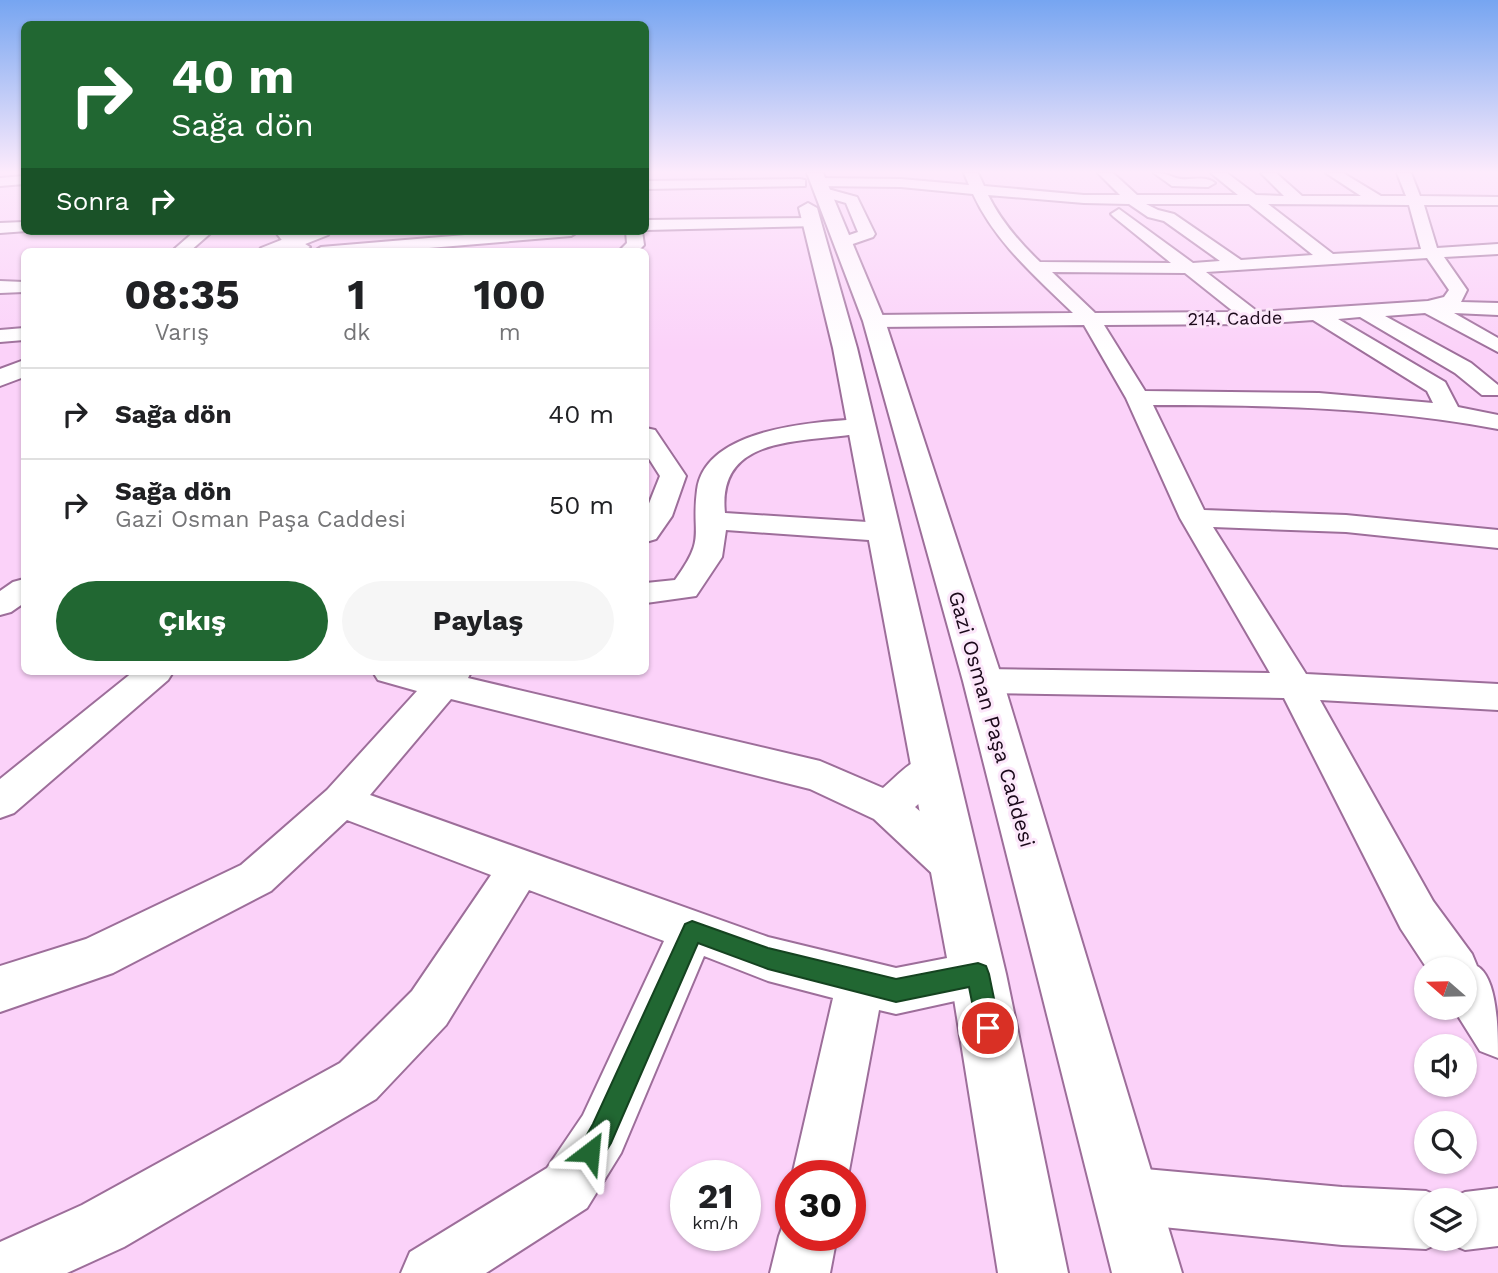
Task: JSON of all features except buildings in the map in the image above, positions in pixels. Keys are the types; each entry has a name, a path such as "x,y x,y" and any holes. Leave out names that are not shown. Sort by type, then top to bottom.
{"main road":[{"path":"820,232 978,974 1033,1273"},
{"name":"Gazi Osman Paşa Caddesi","path":"830,232 874,321 982,681 1123,1195 1147,1273"},
{"path":"298,245 322,235"},
{"path":"0,361 21,353"},
{"path":"0,378 21,369"}],"street":[{"path":"1004,232 1017,249 1091,320 1138,398 1194,517 1295,686 1417,915 1446,957"},
{"path":"1143,232 1254,318"},
{"path":"1191,232 1239,265"},
{"path":"1294,232 1330,260"},
{"name":"214. Cadde","path":"874,321 1254,318 1428,307 1449,303 1456,298 1458,290 1434,232"},
{"path":"1037,267 1189,268 1330,260 1439,240 1498,234"},
{"path":"184,248 200,235"},
{"path":"334,235 339,244 348,248"},
{"path":"424,248 494,245 549,235"},
{"path":"1439,240 1498,249"},
{"path":"298,245 326,248"},
{"path":"0,287 21,287"},
{"path":"1428,307 1498,309"},
{"path":"1428,307 1498,345"},
{"path":"1363,312 1463,368 1494,391"},
{"path":"1318,315 1437,387 1474,387 1494,391"},
{"path":"0,336 21,334"},
{"path":"1463,368 1498,367"},
{"path":"1437,387 1449,412"},
{"path":"1138,398 1316,398 1390,403 1498,422"},
{"path":"649,593 685,589 709,551 711,484 720,464 748,448 786,434 862,426"},
{"path":"649,445 673,476 658,516 649,529"},
{"path":"1194,517 1282,517 1498,539"},
{"path":"711,521 883,532"},
{"path":"0,577 21,582"},
{"path":"0,605 21,591"},
{"path":"0,802 152,675"},
{"path":"415,675 449,679 820,776 888,808 953,866"},
{"path":"0,989 96,958 256,877 341,801 449,679"},
{"path":"982,681 1295,686 1498,697"},
{"path":"888,808 932,768"},
{"path":"341,801 768,959 896,990 978,974"},
{"path":"0,1273 103,1226 358,1081 429,1009 520,867"},
{"path":"431,1273 567,1188 602,1134 692,931"},
{"path":"823,1160 860,982"},
{"path":"1477,1002 1498,1033"},
{"path":"1123,1195 1342,1216 1414,1219"},
{"path":"1477,1220 1498,1217"},
{"path":"800,1273 805,1251"}],"route":[{"path":"590,1152 602,1134 692,931 768,959 896,990 978,974 988,1028"}]}
